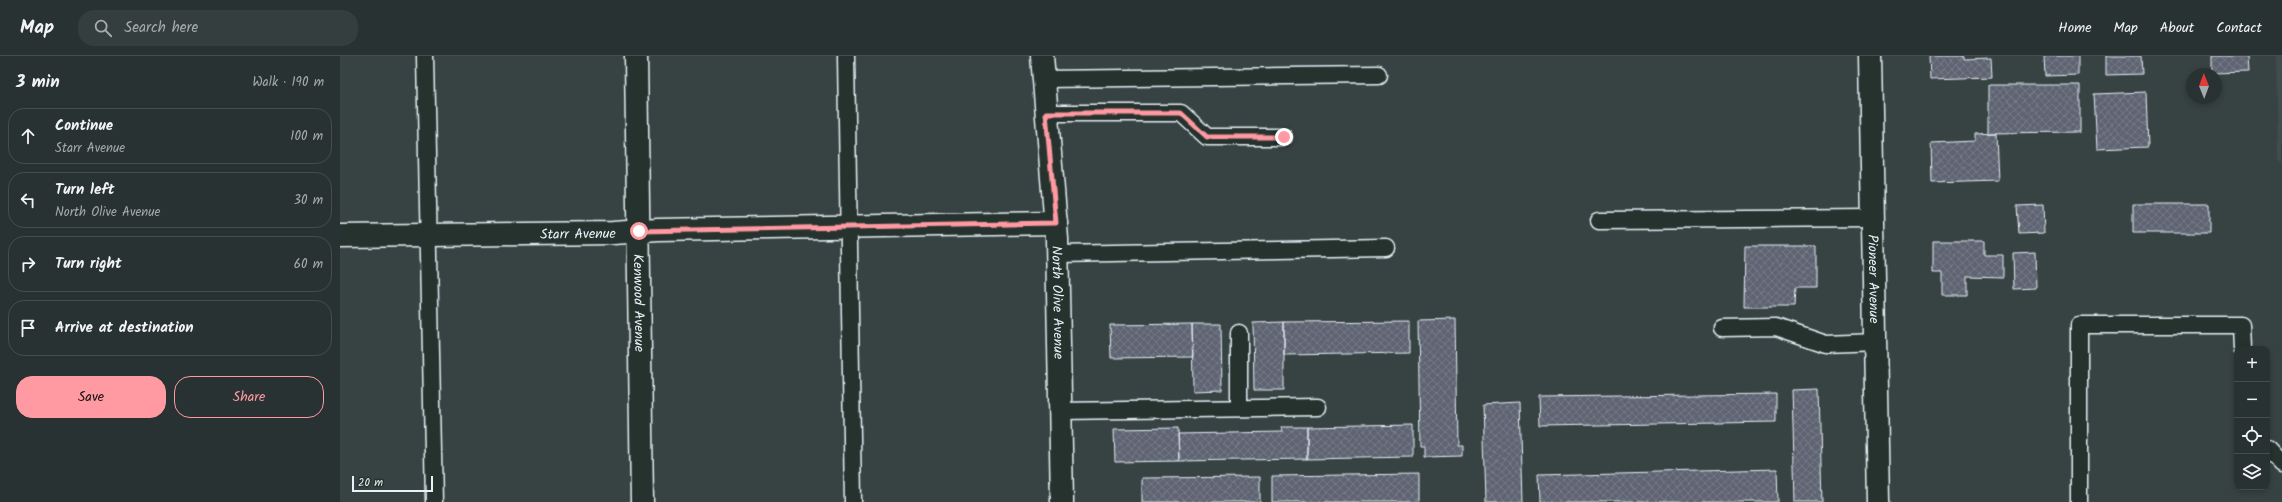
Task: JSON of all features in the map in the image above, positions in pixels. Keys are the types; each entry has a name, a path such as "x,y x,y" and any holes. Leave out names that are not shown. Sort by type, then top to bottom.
{"street":[{"name":"Kenwood Avenue","path":"636,56 642,502"},
{"name":"North Olive Avenue","path":"1042,56 1058,254 1062,502"},
{"name":"Pioneer Avenue","path":"1870,56 1878,502"},
{"name":"Starr Avenue","path":"340,236 1056,223"}],"lane":[{"path":"425,56 427,235 434,502"},
{"path":"846,56 853,502"},
{"path":"1043,79 1379,75"},
{"path":"1046,113 1181,113 1207,137 1284,137"},
{"path":"1599,220 1874,218"},
{"path":"1058,254 1386,248"},
{"path":"2079,502 2079,325 2241,325 2242,346"},
{"path":"1722,328 1776,327 1826,344 1876,342"},
{"path":"1239,333 1239,408"},
{"path":"1061,412 1318,406"},
{"path":"2270,452 2282,465"}],"shaded area":[{"path":"2276,56 2282,56 2282,164 2278,160"}],"building":[{"path":"1929,56 1964,56 1964,59 1991,58 1992,77 1930,79"},
{"path":"2044,56 2078,56 2078,75 2045,76"},
{"path":"2106,56 2141,56 2142,74 2106,75"},
{"path":"2212,56 2247,56 2248,72 2222,73 2222,68 2212,68"},
{"path":"1988,85 2080,85 2080,132 1988,133"},
{"path":"2146,92 2148,147 2097,149 2094,94"},
{"path":"1996,133 1998,181 1932,183 1931,143 1975,141 1975,134"},
{"path":"2133,204 2209,204 2209,233 2133,233"},
{"path":"2043,205 2044,233 2019,234 2017,206"},
{"path":"1933,241 1984,241 1984,255 2003,255 2003,277 1967,276 1967,295 1942,295 1942,273 1933,273"},
{"path":"1745,246 1816,246 1816,288 1795,288 1794,307 1744,307"},
{"path":"2035,252 2036,288 2014,289 2013,253"},
{"path":"1455,320 1457,445 1462,445 1462,456 1424,457 1424,446 1420,446 1418,321"},
{"path":"1409,321 1409,353 1284,355 1284,322"},
{"path":"1284,322 1284,390 1254,390 1253,323"},
{"path":"1192,324 1193,357 1111,358 1110,325"},
{"path":"1192,324 1221,324 1222,390 1193,391"},
{"path":"1819,389 1822,502 1795,502 1792,390"},
{"path":"1776,394 1776,422 1540,426 1539,397"},
{"path":"1520,403 1523,502 1486,502 1483,405"},
{"path":"1413,425 1413,457 1307,459 1307,427"},
{"path":"1281,427 1307,427 1307,459 1179,461 1178,434 1282,432"},
{"path":"1178,428 1179,461 1115,462 1114,429"},
{"path":"1777,469 1778,502 1540,502 1539,475"},
{"path":"1419,474 1419,502 1272,502 1272,476"},
{"path":"1260,477 1260,502 1142,502 1142,478"}],"route":[{"path":"639,231 1056,223 1046,113 1181,113 1207,137 1284,137"}]}
